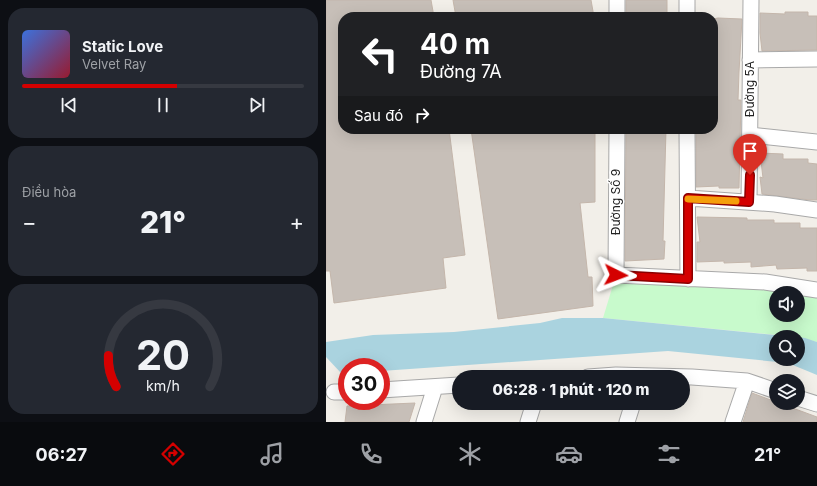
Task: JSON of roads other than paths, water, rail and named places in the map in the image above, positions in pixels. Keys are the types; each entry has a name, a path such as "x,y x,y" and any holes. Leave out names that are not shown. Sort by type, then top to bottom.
{"street":[{"path":"617,0 617,12"},
{"path":"687,0 687,12"},
{"name":"Đường 5A","path":"749,202 751,0"},
{"path":"750,60 817,59"},
{"name":"Đường Số 9","path":"617,134 616,275 688,279"},
{"path":"688,134 688,279 765,282 817,290"},
{"path":"750,135 817,142"},
{"path":"688,198 774,204 817,210"},
{"path":"690,377 747,381 769,389"},
{"path":"733,422 747,381"},
{"path":"390,390 452,386"},
{"path":"424,422 435,387"},
{"path":"805,400 817,404"},
{"path":"528,422 532,410"},
{"path":"627,422 631,410"}],"water":[{"path":"562,318 603,318 769,334 769,361 668,351 390,370 390,358 338,358 338,370 326,357 326,342 373,335 454,332 540,323"},
{"path":"805,338 817,342 817,375 795,366 805,366"}]}
